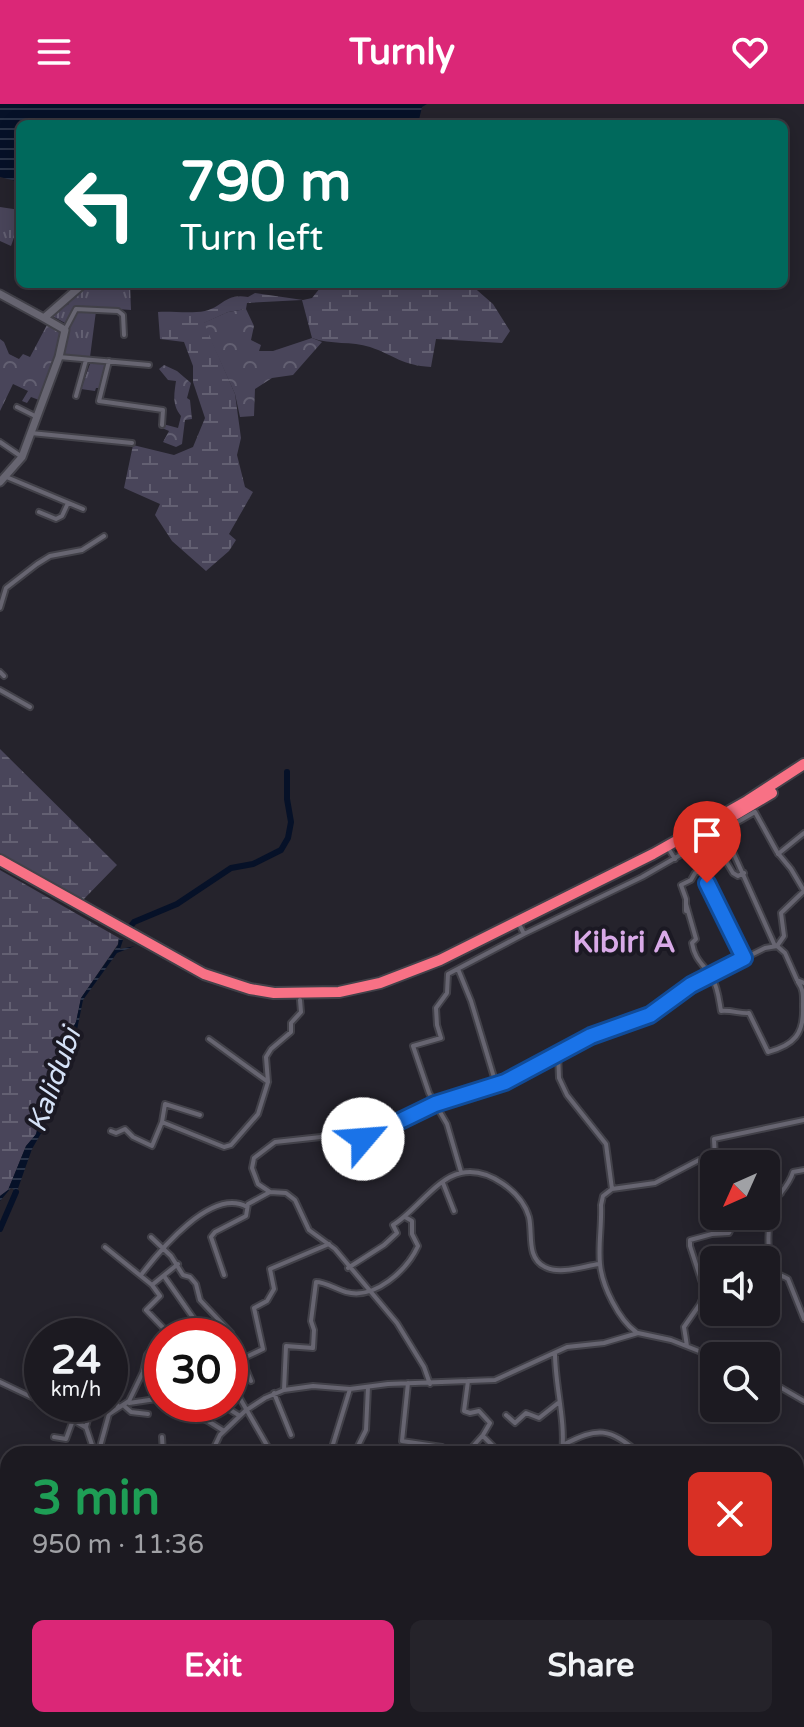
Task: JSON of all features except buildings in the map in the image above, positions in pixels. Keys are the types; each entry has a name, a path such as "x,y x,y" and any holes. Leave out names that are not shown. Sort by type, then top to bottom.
{"highway":[{"path":"187,969 274,993 331,993 393,979 424,967 653,854 804,764"},
{"path":"0,863 187,969 233,989 300,1000 350,996 394,985 522,930 672,855 754,809 804,773"}],"street":[{"path":"44,318 78,288"},
{"path":"1,296 65,330"},
{"path":"83,509 2,479 22,457 59,357 65,330 76,309 118,311 123,315 124,335"},
{"path":"59,357 149,365"},
{"path":"76,396 86,360"},
{"path":"109,361 99,401 163,410 162,425"},
{"path":"17,407 37,417"},
{"path":"31,433 132,443"},
{"path":"0,442 22,457"},
{"path":"39,512 56,519 62,516 68,503"},
{"path":"0,608 6,588 37,564 50,556 80,551 104,536"},
{"path":"0,690 30,707"},
{"path":"430,1384 424,1367 404,1339 400,1327 329,1244 306,1226 295,1200 286,1193 270,1192 258,1184 252,1168 254,1158 270,1144 330,1136 350,1142 363,1139 435,1104 496,1085 599,1032 650,1015 691,985 744,958 776,946 784,936 781,913 804,891 778,854 754,809 724,832 672,855"},
{"path":"724,832 776,946 785,953 797,980 804,986 803,1029 795,1041 768,1052 749,1013 721,1011 711,975 704,970 692,948 696,939 681,885 691,880 695,873 705,869 707,883 744,958"},
{"path":"778,854 804,833"},
{"path":"712,838 733,873 738,876 744,873"},
{"path":"686,904 686,911"},
{"path":"461,1172 444,1117 435,1104 413,1046 441,1038 436,1008 447,993 448,974 522,930"},
{"path":"458,969 475,1012 496,1085"},
{"path":"162,1122 224,1147 231,1145 258,1114 268,1082 266,1057 291,1032 291,1023 301,1012 300,1000"},
{"path":"209,1039 268,1082"},
{"path":"558,1053 561,1084 606,1144 612,1189"},
{"path":"111,1131 116,1133 125,1129 152,1146 162,1122 165,1104 200,1115"},
{"path":"700,1351 631,1329 612,1299 599,1264 603,1196 612,1189 655,1183 699,1160 715,1159 714,1139 804,1120"},
{"path":"804,1170 793,1172 773,1205 768,1255 773,1271 788,1279 804,1319"},
{"path":"348,1268 387,1242 397,1233 393,1225 461,1172 492,1177 508,1187 526,1210 532,1252 541,1265 555,1270 599,1264"},
{"path":"443,1183 454,1211"},
{"path":"224,1275 211,1237 246,1216 248,1204 270,1192"},
{"path":"141,1275 162,1247 206,1210 240,1204 247,1207"},
{"path":"284,1390 286,1346 313,1348 311,1321 317,1280 349,1293 370,1292 386,1284 417,1249 412,1221 405,1217"},
{"path":"687,1346 684,1327 705,1292 690,1240 729,1233 730,1230"},
{"path":"151,1237 178,1264 183,1275 196,1284 200,1300 217,1318"},
{"path":"248,1356 263,1349 254,1309 267,1301 274,1289 270,1269 329,1244"},
{"path":"105,1247 141,1275 160,1296 146,1310 154,1318"},
{"path":"152,1285 178,1264"},
{"path":"164,1276 193,1318"},
{"path":"248,1409 284,1390 322,1386 350,1389 504,1377 574,1346 604,1343 638,1333"},
{"path":"555,1353 563,1445 595,1431 621,1438 630,1446"},
{"path":"128,1395 144,1370"},
{"path":"248,1372 251,1381"},
{"path":"468,1381 464,1411 479,1411 489,1420 483,1436 474,1446"},
{"path":"0,1382 24,1393"},
{"path":"408,1383 402,1441 435,1446"},
{"path":"358,1446 366,1430 368,1387"},
{"path":"332,1446 350,1389"},
{"path":"780,1389 804,1401"},
{"path":"274,1393 291,1435"},
{"path":"506,1415 515,1423 526,1413 539,1418 558,1403"},
{"path":"248,1416 267,1446"},
{"path":"54,1437 66,1439 72,1422"},
{"path":"77,1422 86,1427"},
{"path":"87,1422 86,1427 94,1446"},
{"path":"98,1446 106,1422"},
{"path":"210,1422 224,1431"},
{"path":"216,1446 234,1422"},
{"path":"483,1436 493,1446"},
{"path":"162,1437 163,1446"}],"green space":[{"path":"0,207 16,209 16,232 11,246 0,241"},
{"path":"81,288 130,288 131,310 74,306 67,324 52,316 69,304 68,301"},
{"path":"320,288 475,288 493,304 510,331 502,343 436,339 431,367 405,362 363,345 312,338 302,300 247,303 246,309 228,312 204,323 235,394 241,438 237,455 245,487 253,492 229,534 236,540 229,551 206,571 172,541 155,515 160,504 124,488 133,445 174,455 193,447 205,418 184,342 160,339 158,312 205,311 234,297 248,297 255,293 303,300 312,298"},
{"path":"246,309 254,326 251,340 261,345 259,351 273,351 312,338 322,342 293,375 272,378 255,389 254,416 240,417 235,394 203,323 228,312"},
{"path":"96,311 90,357 63,355 66,334 75,313"},
{"path":"48,323 65,332 39,400 31,397 27,403 22,401 28,391 13,384 0,411 0,339 9,354 19,359 23,354 30,357"},
{"path":"91,361 106,362 107,366 100,388 95,391 81,389"},
{"path":"164,365 191,383 187,398 190,400 192,419 185,420 182,444 176,447 163,442 169,431 162,428 163,424 178,428 181,416 175,404 176,381 168,380 159,369"},
{"path":"0,749 117,865 82,901 0,855"},
{"path":"0,870 119,938 81,998 76,1022 52,1066 36,1135 26,1146 8,1190 0,1196"}],"water":[{"path":"0,104 427,104 422,107 419,120 16,120 16,181 0,177"},
{"path":"119,938 123,940 120,949 135,946 117,953 83,1000 77,1030 50,1086 43,1130 32,1149 15,1197 11,1188 0,1201 0,1196 8,1190 26,1146 36,1134 52,1066 76,1022 81,998 118,945"}],"waterway":[{"name":"Kalidubi","path":"130,927 134,922 177,904 231,868 253,864 281,850 288,838 291,822 287,772"},
{"name":"Kalidubi","path":"0,1229 16,1192"}],"district":[{"name":"Kibiri A","path":"624,942"}],"route":[{"path":"363,1139 435,1104 505,1082 591,1036 650,1015 691,985 744,958 707,883"}]}
